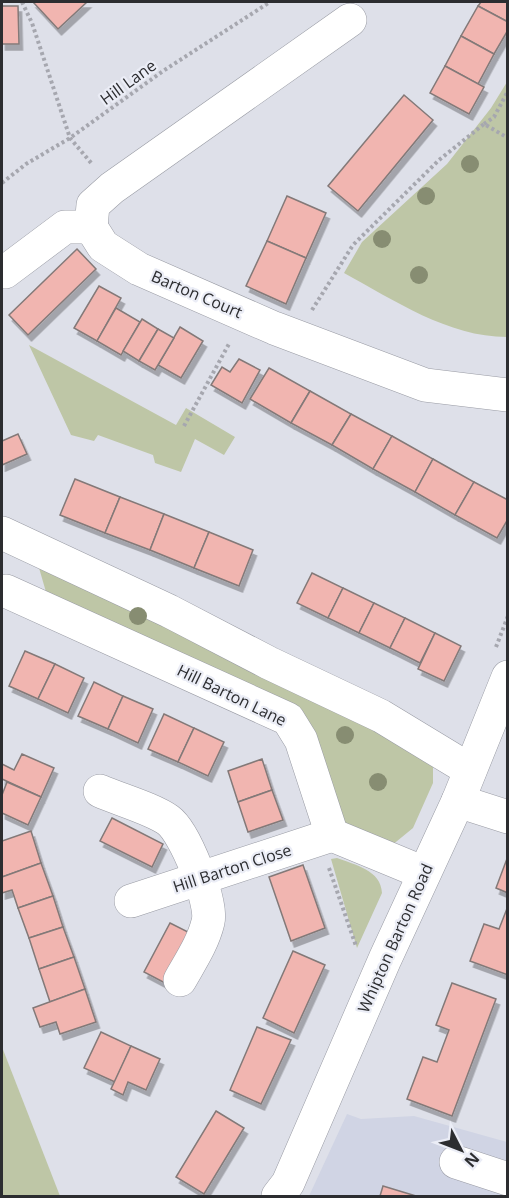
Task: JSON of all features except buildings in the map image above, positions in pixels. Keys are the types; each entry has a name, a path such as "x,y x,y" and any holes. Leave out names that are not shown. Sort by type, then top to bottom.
{"street":[{"path":"5,272 65,227 97,236 93,205 112,188 350,20"},
{"name":"Barton Court","path":"97,236 139,269 295,336"},
{"path":"295,336 425,385 507,395"},
{"path":"2,533 169,611 269,663 381,716 470,770"},
{"name":"Hill Barton Lane","path":"6,591 288,719 301,740 326,837"},
{"name":"Whipton Barton Road","path":"278,1197 288,1183 470,770 497,733 507,677"},
{"path":"100,791 169,820 186,844 200,878 209,919 203,936 180,980"},
{"path":"458,801 507,817"},
{"path":"326,837 424,873"},
{"name":"Hill Barton Close","path":"131,901 326,837"},
{"path":"456,1162 507,1179"}],"path":[{"path":"22,2 32,23 70,138"},
{"name":"Hill Lane","path":"2,183 26,164 70,138 163,71 270,2"},
{"path":"295,336 353,245 439,160 494,117 507,91"},
{"path":"484,124 507,138"},
{"path":"184,426 245,315"},
{"path":"326,837 357,948"}],"shaded area":[{"path":"347,1114 361,1119 414,1116 507,1142 507,1196 309,1196"}],"green space":[{"path":"507,82 507,337 464,331 443,324 402,305 344,273 362,242 447,164 491,108"},
{"path":"29,345 176,425 186,408 235,437 224,455 195,439 181,472 155,463 153,455 98,435 94,441 71,435"},
{"path":"37,561 367,722 433,765 433,783 413,828 391,846 356,834 339,817 316,742 46,592"},
{"path":"337,858 366,870 381,885 382,893 357,948 331,859"},
{"path":"2,1047 60,1196 2,1196"}]}
